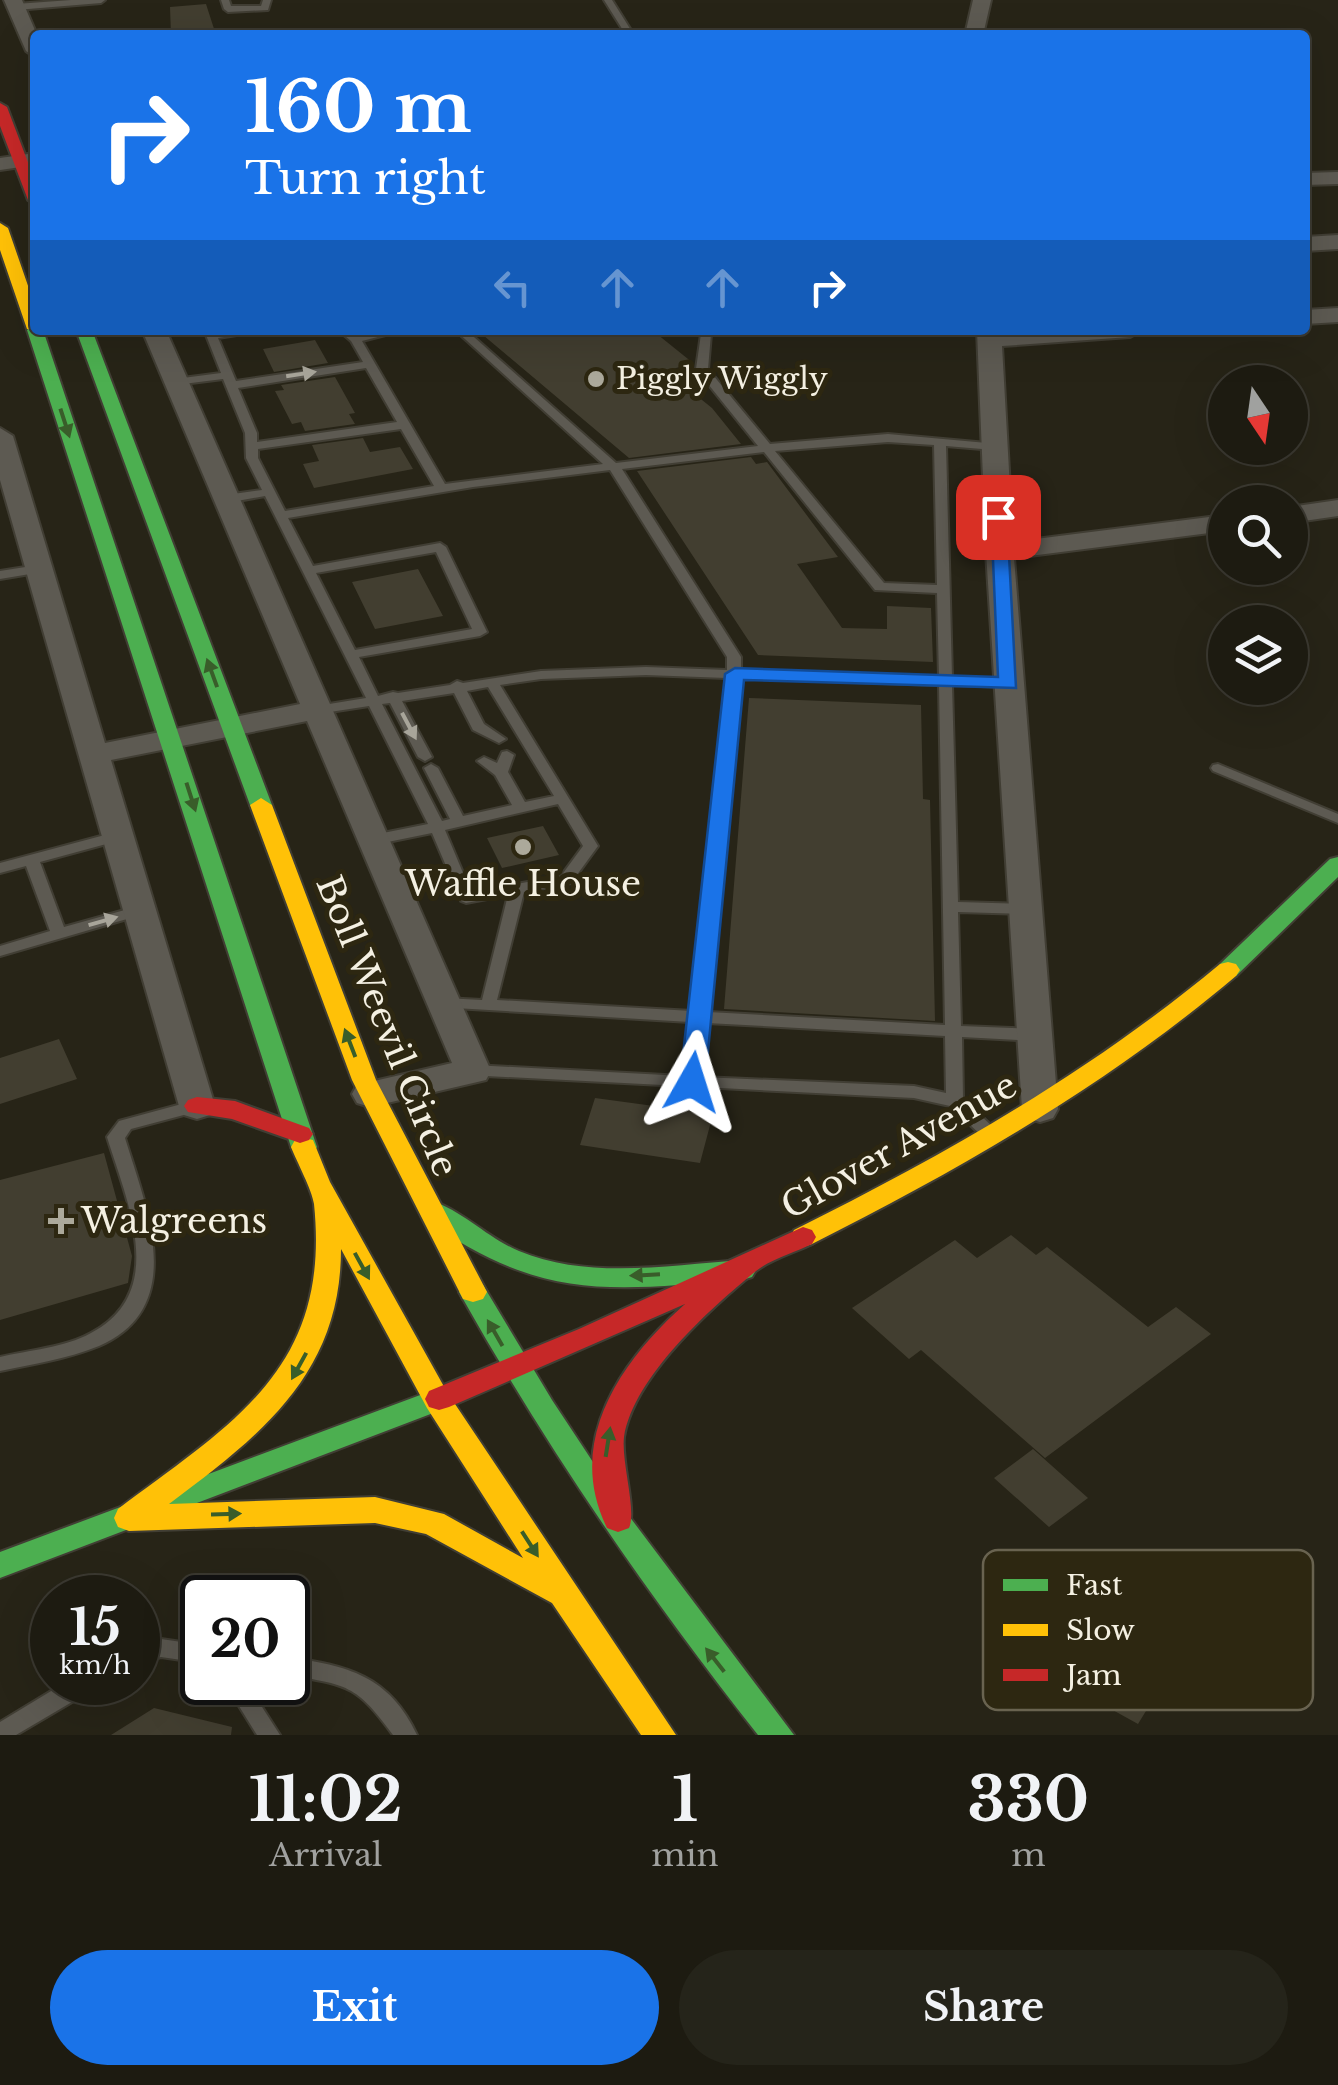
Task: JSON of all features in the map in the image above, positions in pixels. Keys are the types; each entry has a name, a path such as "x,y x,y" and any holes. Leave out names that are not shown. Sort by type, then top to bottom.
{"main road":[{"path":"0,107 30,189"},
{"path":"0,228 30,315"},
{"path":"37,335 172,738 273,1057 327,1204 437,1400 639,1710 660,1735"},
{"name":"Boll Weevil Circle","path":"86,335 370,1094 420,1201 516,1370 622,1537 778,1735"},
{"name":"Glover Avenue","path":"0,1565 516,1370 742,1270 1040,1109 1110,1064 1176,1014 1335,872"},
{"path":"197,1106 250,1080 273,1057"},
{"path":"197,1106 234,1110 300,1134"},
{"path":"420,1201 472,1242 505,1260 543,1272 607,1277 742,1270"},
{"path":"129,1518 259,1414 295,1376 313,1340 324,1294 327,1204"},
{"path":"622,1537 606,1468 606,1442 620,1393 646,1361 742,1270"},
{"path":"129,1518 376,1510 433,1523 565,1598"},
{"path":"636,1735 639,1710"}],"street":[{"path":"975,30 982,0"},
{"path":"15,4 30,38"},
{"path":"1310,179 1338,178"},
{"path":"1310,244 1338,242"},
{"path":"1310,317 1338,316"},
{"path":"156,335 473,1071 370,1094"},
{"path":"989,335 1000,552 1040,1109"},
{"path":"0,436 197,1106"},
{"path":"1308,512 1338,508"},
{"path":"1000,552 1208,525"},
{"path":"91,755 317,710"}],"lane":[{"path":"15,4 101,0"},
{"path":"225,0 228,9 234,10 265,8 267,0"},
{"path":"608,0 627,30"},
{"path":"52,2 60,20"},
{"path":"211,335 231,380 252,446 252,458 437,827 466,898 566,880 592,846 491,681"},
{"path":"349,335 440,488"},
{"path":"355,339 375,335"},
{"path":"466,335 616,468 734,657 692,1082"},
{"path":"706,335 702,368 880,587 943,589"},
{"path":"175,382 231,380 369,364"},
{"path":"252,446 404,424"},
{"path":"282,515 440,488 770,448 888,438 994,446"},
{"path":"940,442 955,1101"},
{"path":"226,499 270,492"},
{"path":"309,571 440,547 480,632 350,655"},
{"path":"0,576 38,569"},
{"path":"317,710 458,685 628,672 1009,683"},
{"path":"458,685 485,738"},
{"path":"393,696 459,822"},
{"path":"497,762 521,808"},
{"path":"1218,768 1338,819"},
{"path":"373,840 560,799"},
{"path":"0,868 116,837"},
{"path":"31,859 58,934"},
{"path":"488,1006 517,888"},
{"path":"950,907 1024,908"},
{"path":"0,951 138,911"},
{"path":"444,1002 699,1020 1034,1035"},
{"path":"473,1071 914,1092 955,1101 992,1135"},
{"path":"0,1364 97,1339 123,1321 145,1288 149,1261 118,1131 197,1106"},
{"path":"310,1669 350,1675 374,1690 406,1735"},
{"path":"0,1733 47,1705"},
{"path":"249,1705 269,1735"}],"building":[{"path":"206,4 214,30 171,30 170,7"},
{"path":"483,335 658,335 693,363 666,371 712,408 741,444 629,458"},
{"path":"315,340 328,363 274,372 263,349"},
{"path":"335,377 355,413 349,414 355,424 305,431 301,422 292,424 275,391 284,390 281,385"},
{"path":"363,438 370,452 400,447 413,469 314,488 303,464 319,461 312,445"},
{"path":"751,457 756,464 767,462 838,557 797,564 842,628 887,629 887,606 931,608 933,662 758,655 637,471"},
{"path":"418,569 443,616 375,629 352,582"},
{"path":"749,698 921,705 923,799 930,800 935,1021 724,1009"},
{"name":"Waffle House","path":"543,826 559,855 502,868 487,838"},
{"path":"59,1039 77,1079 0,1104 0,1058"},
{"path":"595,1098 713,1114 700,1163 580,1145"},
{"name":"Walgreens","path":"104,1153 132,1256 128,1283 0,1320 0,1180"},
{"path":"1011,1235 1036,1255 1047,1247 1148,1327 1176,1307 1211,1334 1045,1458 921,1350 909,1359 852,1308 955,1240 977,1258"},
{"path":"1033,1449 1088,1498 1049,1527 994,1478"},
{"path":"154,1708 232,1727 231,1735 111,1735"},
{"path":"1113,1710 1147,1710 1138,1724"}],"traffic: fast":[{"path":"37,335 304,1147"},
{"path":"86,335 261,805"},
{"path":"1228,970 1338,864"},
{"path":"432,1211 472,1239 544,1270 616,1278 742,1270"},
{"path":"473,1292 616,1521 778,1735"},
{"path":"0,1565 439,1399"}],"traffic: slow":[{"path":"0,228 30,315"},
{"path":"261,805 364,1080 473,1292"},
{"path":"803,1237 915,1180 1078,1084 1228,970"},
{"path":"304,1147 317,1182 437,1400 599,1650 660,1735"},
{"path":"129,1518 250,1423 298,1366 315,1332 325,1295 327,1203"},
{"path":"129,1518 375,1510 433,1523 552,1590"}],"traffic: jam":[{"path":"0,107 30,187"},
{"path":"197,1106 235,1110 300,1134"},
{"path":"439,1399 589,1337 803,1237"},
{"path":"618,1519 609,1475 610,1438 619,1405 656,1349 742,1270"}],"place":[{"name":"Piggly Wiggly","path":"596,379"},
{"name":"Waffle House","path":"523,847"},
{"name":"Walgreens","path":"61,1221"}],"route":[{"path":"692,1082 735,674 1009,683 998,517"}]}
